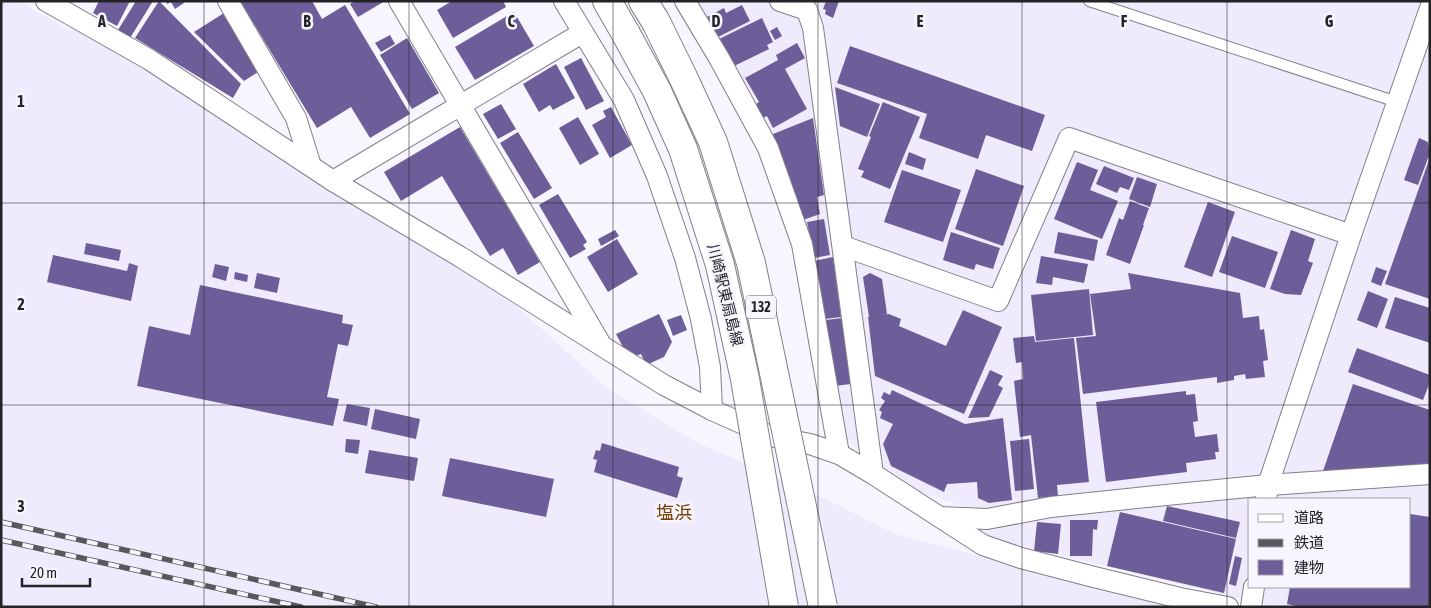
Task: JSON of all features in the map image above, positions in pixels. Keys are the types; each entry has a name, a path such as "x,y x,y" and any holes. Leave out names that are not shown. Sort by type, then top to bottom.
{"highway":[{"name":"川崎駅東扇島線","path":"607,1 656,91 683,149 720,264 745,380 784,607"},
{"name":"川崎駅東扇島線","path":"649,11 683,77 713,142 752,262 823,607"}],"street":[{"path":"46,1 150,60 333,181 459,256 664,385 712,410 770,436 810,444 839,454 874,474 983,545 1021,558 1171,596 1228,607"},
{"path":"228,1 296,118 311,166"},
{"path":"399,1 601,345"},
{"path":"564,1 624,100 657,176 685,258 701,319 710,367 712,410"},
{"path":"685,1 719,58 768,148 802,244 839,454"},
{"path":"780,1 807,10 813,28 874,474"},
{"path":"1267,492 1351,235 1430,8"},
{"path":"333,181 582,32"},
{"path":"843,246 998,301 1069,138 1351,235"},
{"path":"940,517 987,519 1051,507 1267,492 1430,474"},
{"path":"1252,607 1254,588"}],"lane":[{"path":"1089,1 1397,102"}],"shaded area":[{"path":"1,1 19,1 72,32 78,26 511,301 607,388 698,443 826,499 895,534 1178,607 1,607"},
{"path":"691,1 1430,1 1430,607 1276,607 984,537 967,508 889,481 845,438 805,229"}],"building":[{"path":"99,1 130,1 117,26 93,13"},
{"path":"136,1 153,1 130,38 118,30"},
{"path":"159,1 241,84 233,98 135,38"},
{"path":"166,1 183,1 184,3 175,9 171,2 167,4"},
{"path":"240,1 312,1 322,19 345,5 410,114 370,138 351,107 317,128"},
{"path":"355,1 385,1 358,17 350,4"},
{"path":"452,1 503,1 506,7 453,38 437,10"},
{"path":"826,1 839,1 833,18 825,14 826,10 823,9"},
{"path":"742,5 750,21 718,37 707,17 724,8 726,13"},
{"path":"514,12 534,46 475,80 455,47"},
{"path":"224,13 258,72 244,81 194,32"},
{"path":"762,18 773,42 767,45 769,49 732,67 719,39"},
{"path":"777,27 782,36 775,40 770,31"},
{"path":"390,35 395,44 381,52 375,43"},
{"path":"407,38 439,93 412,109 380,55"},
{"path":"797,43 805,58 785,69 807,109 773,128 767,116 763,118 756,104 759,102 745,78 778,60 776,55"},
{"path":"850,46 1045,115 1032,151 986,135 978,159 919,138 927,114 837,83"},
{"path":"581,58 604,101 586,110 564,67"},
{"path":"556,64 575,98 553,110 550,105 539,112 523,84"},
{"path":"835,87 880,104 867,137 840,126"},
{"path":"883,102 920,117 890,189 861,177 864,171 858,169"},
{"path":"501,104 516,129 498,139 483,114"},
{"path":"611,107 632,145 610,158 592,125 606,117 603,111"},
{"path":"578,117 599,154 580,165 559,128"},
{"path":"813,118 824,195 817,197 820,214 803,220 773,134"},
{"path":"460,127 540,262 518,275 503,248 490,256 442,176 401,201 384,172"},
{"path":"518,132 552,188 534,199 500,143"},
{"path":"1419,138 1428,142 1430,153 1418,185 1404,180"},
{"path":"909,152 926,159 923,170 905,164"},
{"path":"1430,157 1430,299 1385,284"},
{"path":"1077,162 1098,170 1090,190 1118,201 1102,239 1054,219"},
{"path":"1104,166 1134,178 1129,190 1120,187 1117,193 1096,184"},
{"path":"976,169 1024,186 1003,246 955,229"},
{"path":"902,170 961,190 943,242 884,222"},
{"path":"1137,177 1157,184 1150,207 1129,199"},
{"path":"558,194 587,242 583,245 586,249 570,258 539,205"},
{"path":"1130,201 1149,208 1130,264 1106,255 1119,218 1123,220"},
{"path":"1208,202 1235,212 1212,277 1184,267"},
{"path":"824,219 830,255 814,258 807,222"},
{"path":"615,230 619,236 601,246 598,239"},
{"path":"1291,230 1315,239 1308,261 1313,263 1301,295 1285,294 1270,289"},
{"path":"951,232 1000,248 993,269 976,264 974,270 943,260"},
{"path":"1058,232 1098,240 1094,261 1054,253"},
{"path":"1232,236 1278,252 1265,288 1219,272"},
{"path":"617,239 638,274 608,292 587,257"},
{"path":"86,243 121,250 119,261 84,254"},
{"path":"53,255 127,271 129,263 138,266 131,301 47,282"},
{"path":"1041,256 1088,264 1084,283 1053,277 1052,285 1036,283"},
{"path":"833,257 841,317 825,319 814,261"},
{"path":"215,264 229,267 226,281 212,277"},
{"path":"1376,267 1387,271 1381,286 1371,282"},
{"path":"235,272 248,275 247,282 234,279"},
{"path":"257,273 280,278 277,293 254,288"},
{"path":"870,273 882,279 887,314 881,315 889,314 901,319 899,326 946,346 963,310 1002,327 964,414 875,376 863,277"},
{"path":"1128,273 1240,293 1243,318 1259,316 1260,330 1264,329 1268,360 1263,361 1265,377 1246,379 1245,374 1234,376 1234,380 1217,383 1217,377 1083,394 1076,338 1096,336 1090,294 1131,289"},
{"path":"200,285 343,315 342,323 353,325 348,346 338,344 327,397 339,399 333,426 137,386 149,326 190,335"},
{"path":"1089,289 1093,335 1036,341 1031,295"},
{"path":"1368,291 1388,299 1377,328 1357,320"},
{"path":"1395,297 1430,308 1430,343 1385,328"},
{"path":"659,314 672,342 664,357 646,365 641,354 636,356 624,349 616,334"},
{"path":"681,315 687,330 673,336 667,320"},
{"path":"843,318 851,384 834,386 826,320"},
{"path":"1034,336 1035,342 1074,338 1089,482 1057,485 1058,496 1038,498 1031,435 1020,437 1014,381 1023,379 1022,362 1016,363 1013,338"},
{"path":"1357,348 1430,375 1430,382 1423,400 1348,372"},
{"path":"990,370 1003,376 998,385 1003,388 989,417 968,418"},
{"path":"1353,384 1430,410 1430,465 1323,471"},
{"path":"892,390 965,424 1003,418 1012,500 989,503 978,498 977,482 947,484 944,492 891,466 883,444 893,424 880,418 882,412 879,410 885,401 881,398 884,392 890,395"},
{"path":"1186,391 1186,395 1195,394 1198,421 1193,422 1195,437 1217,434 1219,452 1215,452 1216,459 1186,463 1187,472 1106,482 1096,402"},
{"path":"347,404 370,408 367,426 343,421"},
{"path":"375,409 420,419 416,439 371,429"},
{"path":"346,439 360,440 358,454 345,452"},
{"path":"1029,439 1034,489 1015,491 1010,441"},
{"path":"602,443 679,467 677,476 683,478 677,498 594,472 597,460 593,459 596,450 600,451"},
{"path":"369,450 418,458 414,481 365,473"},
{"path":"450,458 554,479 546,517 442,496"},
{"path":"1167,506 1240,522 1236,538 1163,521"},
{"path":"1120,512 1236,539 1224,593 1107,566"},
{"path":"1411,514 1430,517 1430,607 1300,607 1287,604 1290,588 1411,588"},
{"path":"1070,520 1098,520 1097,530 1093,529 1092,556 1070,556"},
{"path":"1037,522 1061,524 1058,554 1034,551"},
{"path":"1235,556 1242,558 1236,586 1229,584"}],"railway":[{"path":"1,522 376,607"},
{"path":"1,540 301,607"}],"district":[{"name":"塩浜","path":"674,513"}]}
